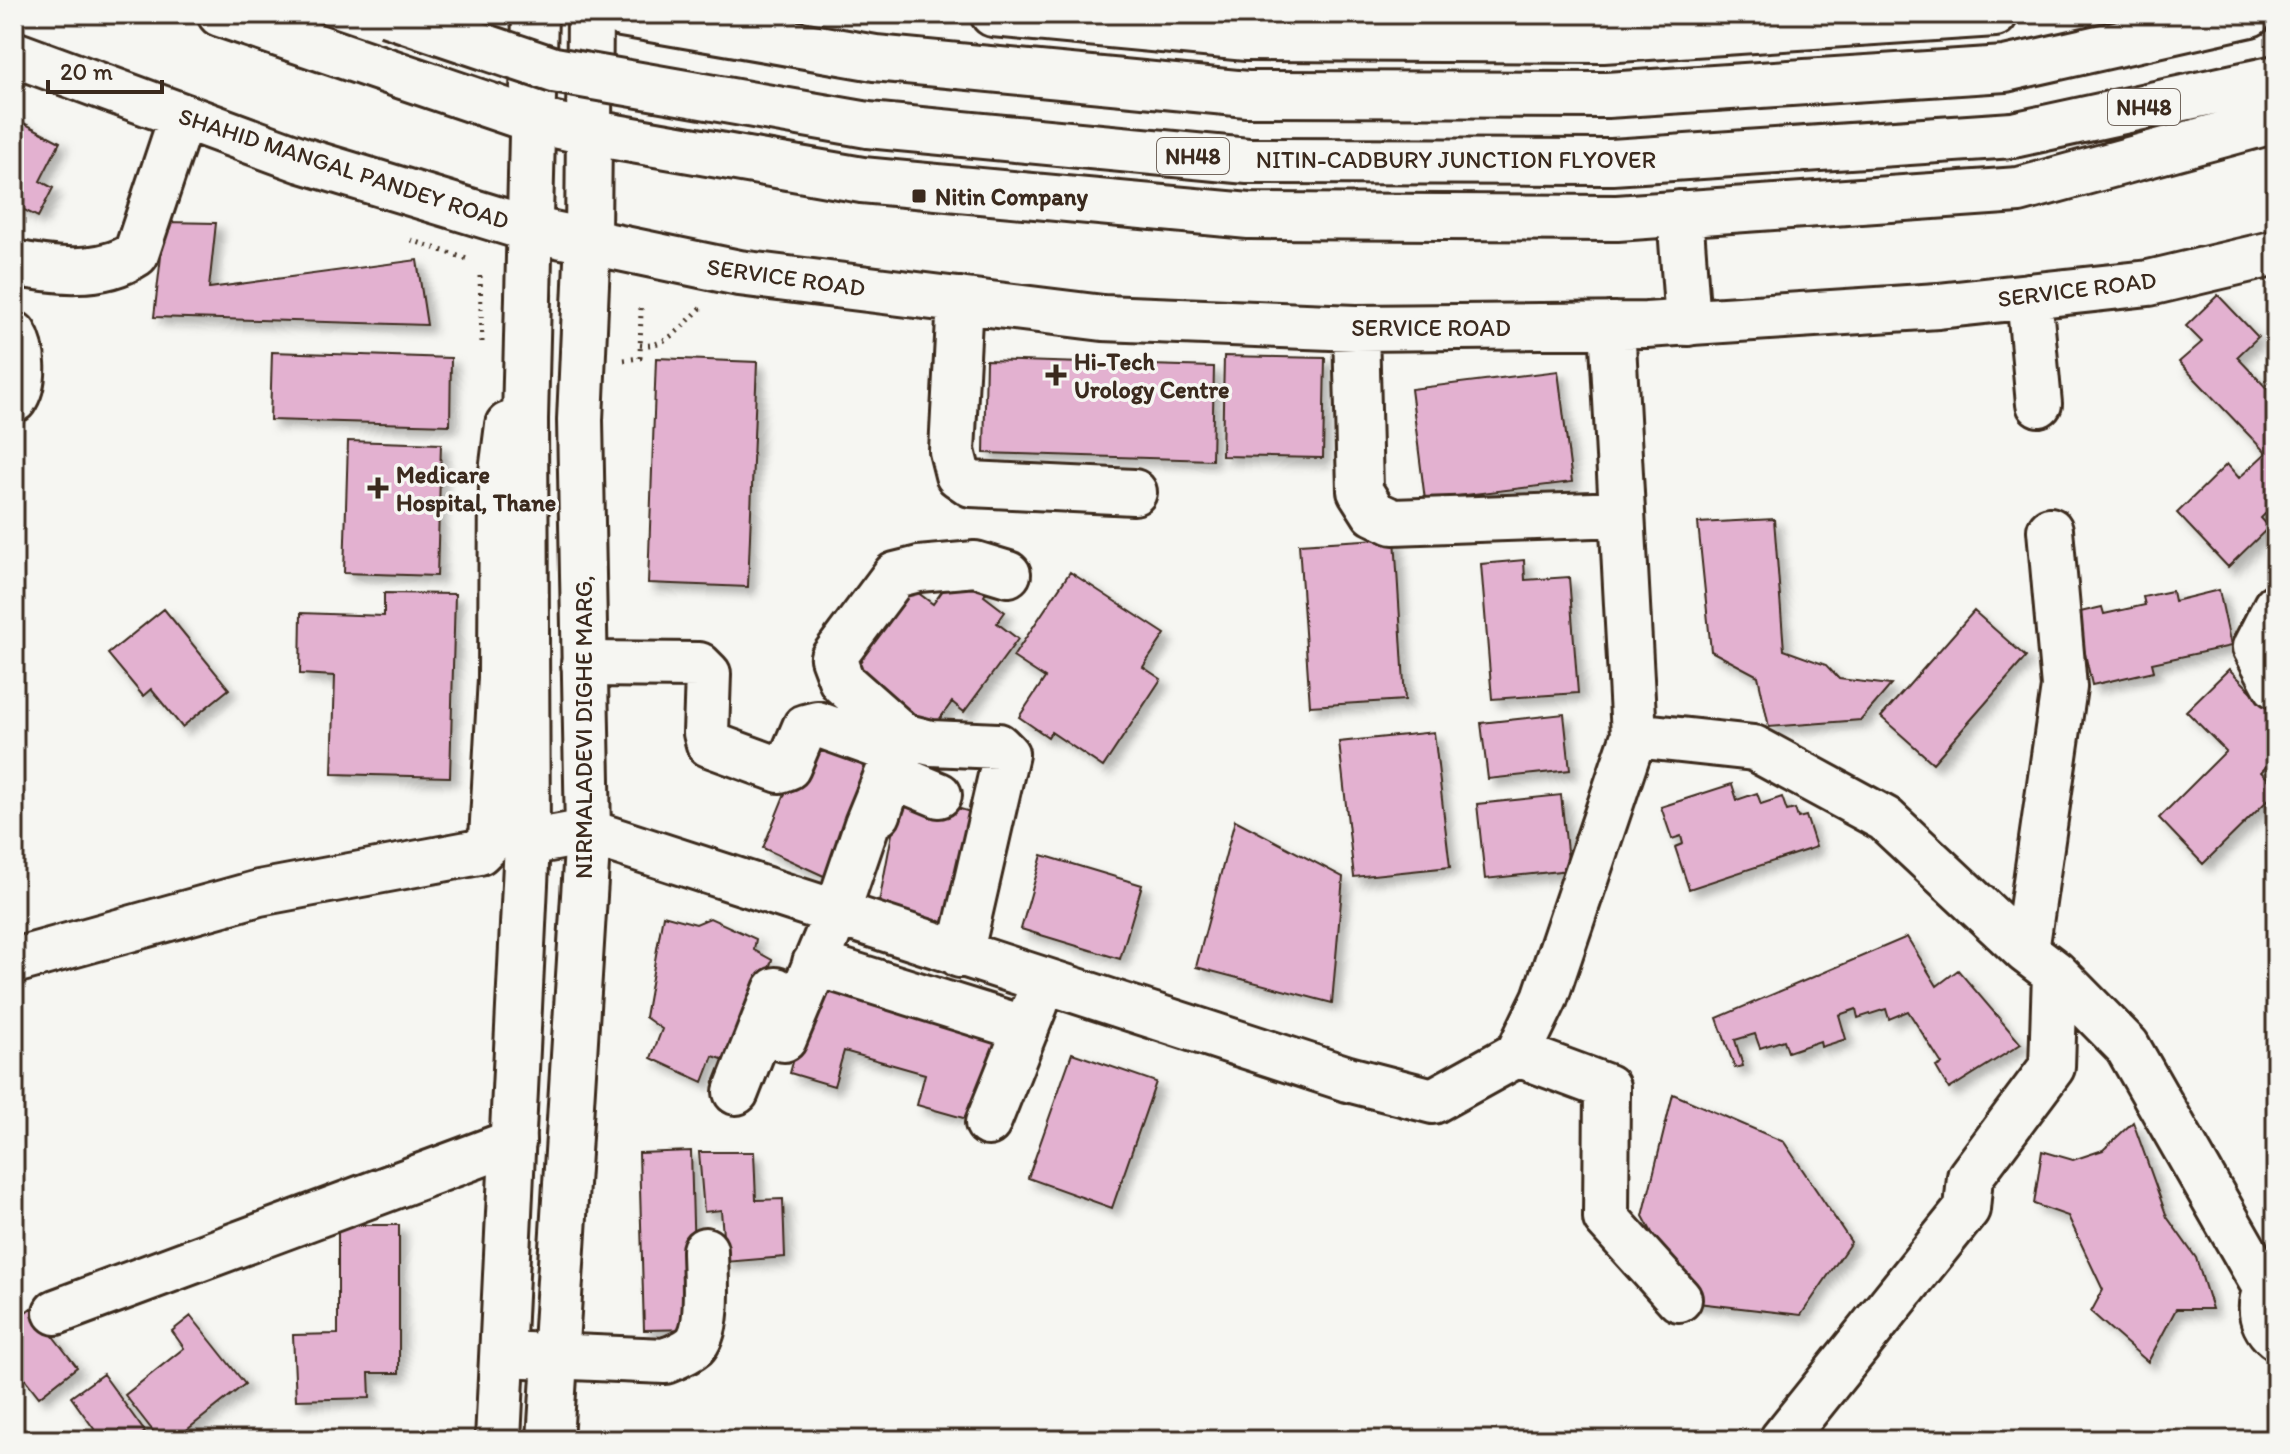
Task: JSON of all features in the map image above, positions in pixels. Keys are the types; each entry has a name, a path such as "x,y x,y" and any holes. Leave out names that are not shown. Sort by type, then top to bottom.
{"main road":[{"path":"220,14 532,120 587,132 862,180 1249,216 1617,218 2019,190 2276,120"},
{"name":"NITIN-CADBURY JUNCTION FLYOVER","path":"387,14 554,70 868,125 1248,161 1612,162 2013,135 2276,78"},
{"path":"333,54 385,29 397,14"},
{"path":"491,1438 503,1354 527,843 525,419 535,14"},
{"name":"NIRMALADEVI DIGHE MARG,","path":"550,1440 588,832 580,420 588,239 590,14"},
{"path":"622,14 875,58 1247,94 1607,95 2005,69 2250,14"},
{"path":"993,14 1247,38 1572,40 1995,14"},
{"name":"SHAHID MANGAL PANDEY ROAD","path":"14,54 302,160 529,229 588,239"},
{"path":"14,263 80,270 119,265 136,254 182,116"},
{"path":"1680,213 1688,323"},
{"name":"SERVICE ROAD","path":"588,239 739,273 1103,318 1356,328 1688,323 1938,306 2149,283 2274,259"},
{"path":"2029,296 2039,404"},
{"path":"960,300 952,451 958,475 971,484 1134,492"},
{"path":"527,843 588,832 1348,1079 1433,1101 1518,1054 1545,998 1634,735 1612,325"},
{"path":"1356,328 1360,491 1374,513 1393,522 1622,514"},
{"path":"14,334 22,347 19,392 14,400"},
{"path":"14,961 259,893 479,852 492,839 501,678 502,472 508,425 525,419"},
{"path":"1782,1440 1967,1209 1970,1177 2052,1067 2040,962 2064,687 2050,530"},
{"path":"939,795 903,780 842,682 833,658 895,575 919,569 975,564 1008,574"},
{"path":"2276,606 2255,647 2276,686"},
{"path":"584,664 699,665 708,674 706,733 709,744 780,770 788,767 805,727 817,724 892,764"},
{"path":"1634,735 1754,748 1885,819 2040,962 2127,1046 2271,1284 2261,1311 2264,1322 2276,1337"},
{"path":"736,1092 837,915 879,853 870,835 892,764 931,743 998,746 1006,754 960,955"},
{"path":"784,1039 837,915"},
{"path":"815,963 1026,1029"},
{"path":"988,1123 1045,982"},
{"path":"1518,1054 1607,1087 1606,1218 1679,1299"},
{"path":"56,1312 513,1142"},
{"path":"503,1354 665,1361 694,1346 704,1328 705,1250"}],"path":[{"path":"403,237 467,259"},
{"path":"641,307 640,345 658,345 739,273"},
{"path":"480,276 481,323"}],"building":[{"path":"14,118 60,142 40,181 53,188 38,217 14,205"},
{"path":"165,222 216,223 209,288 417,260 427,325 154,317"},
{"path":"2218,295 2258,337 2237,357 2276,398 2276,503 2261,518 2269,527 2228,567 2177,513 2227,464 2239,478 2266,453 2179,362 2202,342 2186,326"},
{"path":"272,352 451,358 450,425 270,420"},
{"path":"1224,356 1325,358 1323,458 1222,456"},
{"path":"656,358 757,362 748,587 648,583"},
{"path":"986,360 1214,367 1212,460 984,453"},
{"path":"1558,371 1572,482 1425,500 1411,389"},
{"path":"348,441 441,444 437,576 344,573"},
{"path":"1774,519 1784,650 1826,665 1839,679 1891,685 1861,720 1769,727 1758,676 1711,651 1698,523"},
{"path":"1395,538 1405,700 1310,706 1299,544"},
{"path":"1524,560 1525,580 1569,577 1578,693 1492,699 1481,564"},
{"path":"958,569 987,591 984,596 1005,612 997,623 1018,639 964,712 952,702 925,739 841,664 901,580 933,604"},
{"path":"1070,572 1165,634 1143,667 1161,679 1103,767 1051,732 1048,737 1019,717 1045,678 1013,657"},
{"path":"2219,590 2231,646 2152,663 2154,671 2092,685 2076,613 2102,607 2104,614 2145,605 2143,597 2172,591 2174,601"},
{"path":"384,593 455,594 450,777 332,774 335,676 300,674 301,613 384,616"},
{"path":"164,609 229,689 182,727 151,689 143,696 108,654"},
{"path":"1974,611 2026,657 1933,763 1881,717"},
{"path":"2229,669 2276,716 2276,757 2261,772 2276,787 2276,792 2203,864 2159,818 2226,751 2186,711"},
{"path":"1564,714 1570,770 1488,779 1481,723"},
{"path":"811,729 880,753 846,864 831,862 826,877 763,848"},
{"path":"1434,732 1450,867 1354,877 1339,742"},
{"path":"1732,784 1737,800 1757,793 1761,804 1782,797 1787,811 1795,809 1798,818 1806,816 1816,847 1689,889 1675,847 1683,844 1681,836 1672,839 1661,807"},
{"path":"900,791 977,814 944,931 878,908"},
{"path":"1561,795 1569,870 1485,879 1477,804"},
{"path":"1235,820 1343,877 1332,1003 1196,967"},
{"path":"1042,855 1142,885 1120,959 1021,929"},
{"path":"663,915 696,924 710,918 756,939 754,950 772,960 734,1063 713,1056 703,1082 651,1058 662,1029 645,1017"},
{"path":"1907,937 1937,986 1958,970 2021,1044 1949,1089 1936,1067 1942,1064 1908,1011 1889,1019 1886,1009 1858,1018 1856,1009 1839,1015 1846,1039 1821,1047 1820,1041 1788,1052 1784,1040 1760,1048 1755,1034 1735,1040 1743,1066 1735,1068 1717,1018"},
{"path":"817,974 1000,1026 974,1121 917,1105 925,1074 844,1051 834,1086 790,1073"},
{"path":"1072,1053 1156,1082 1112,1208 1028,1178"},
{"path":"1673,1094 1784,1142 1851,1242 1801,1315 1689,1302 1643,1216"},
{"path":"2133,1122 2167,1217 2196,1258 2212,1309 2176,1309 2148,1362 2091,1312 2103,1290 2068,1216 2034,1204 2042,1151 2073,1160 2103,1150"},
{"path":"691,1151 696,1329 644,1330 639,1153"},
{"path":"699,1152 754,1152 756,1200 783,1199 785,1257 725,1262 721,1210 704,1212"},
{"path":"338,1225 399,1225 399,1373 369,1373 370,1398 296,1400 293,1335 338,1334"},
{"path":"31,1308 77,1367 39,1397 14,1365 14,1321"},
{"path":"191,1316 245,1384 174,1440 160,1440 125,1395 184,1348 172,1331"},
{"path":"103,1374 145,1432 134,1440 102,1440 71,1397"}],"place":[{"name":"Nitin Company","path":"919,196"},
{"name":"Hi-Tech Urology Centre","path":"1056,375"},
{"name":"Medicare Hospital, Thane","path":"378,488"}]}
